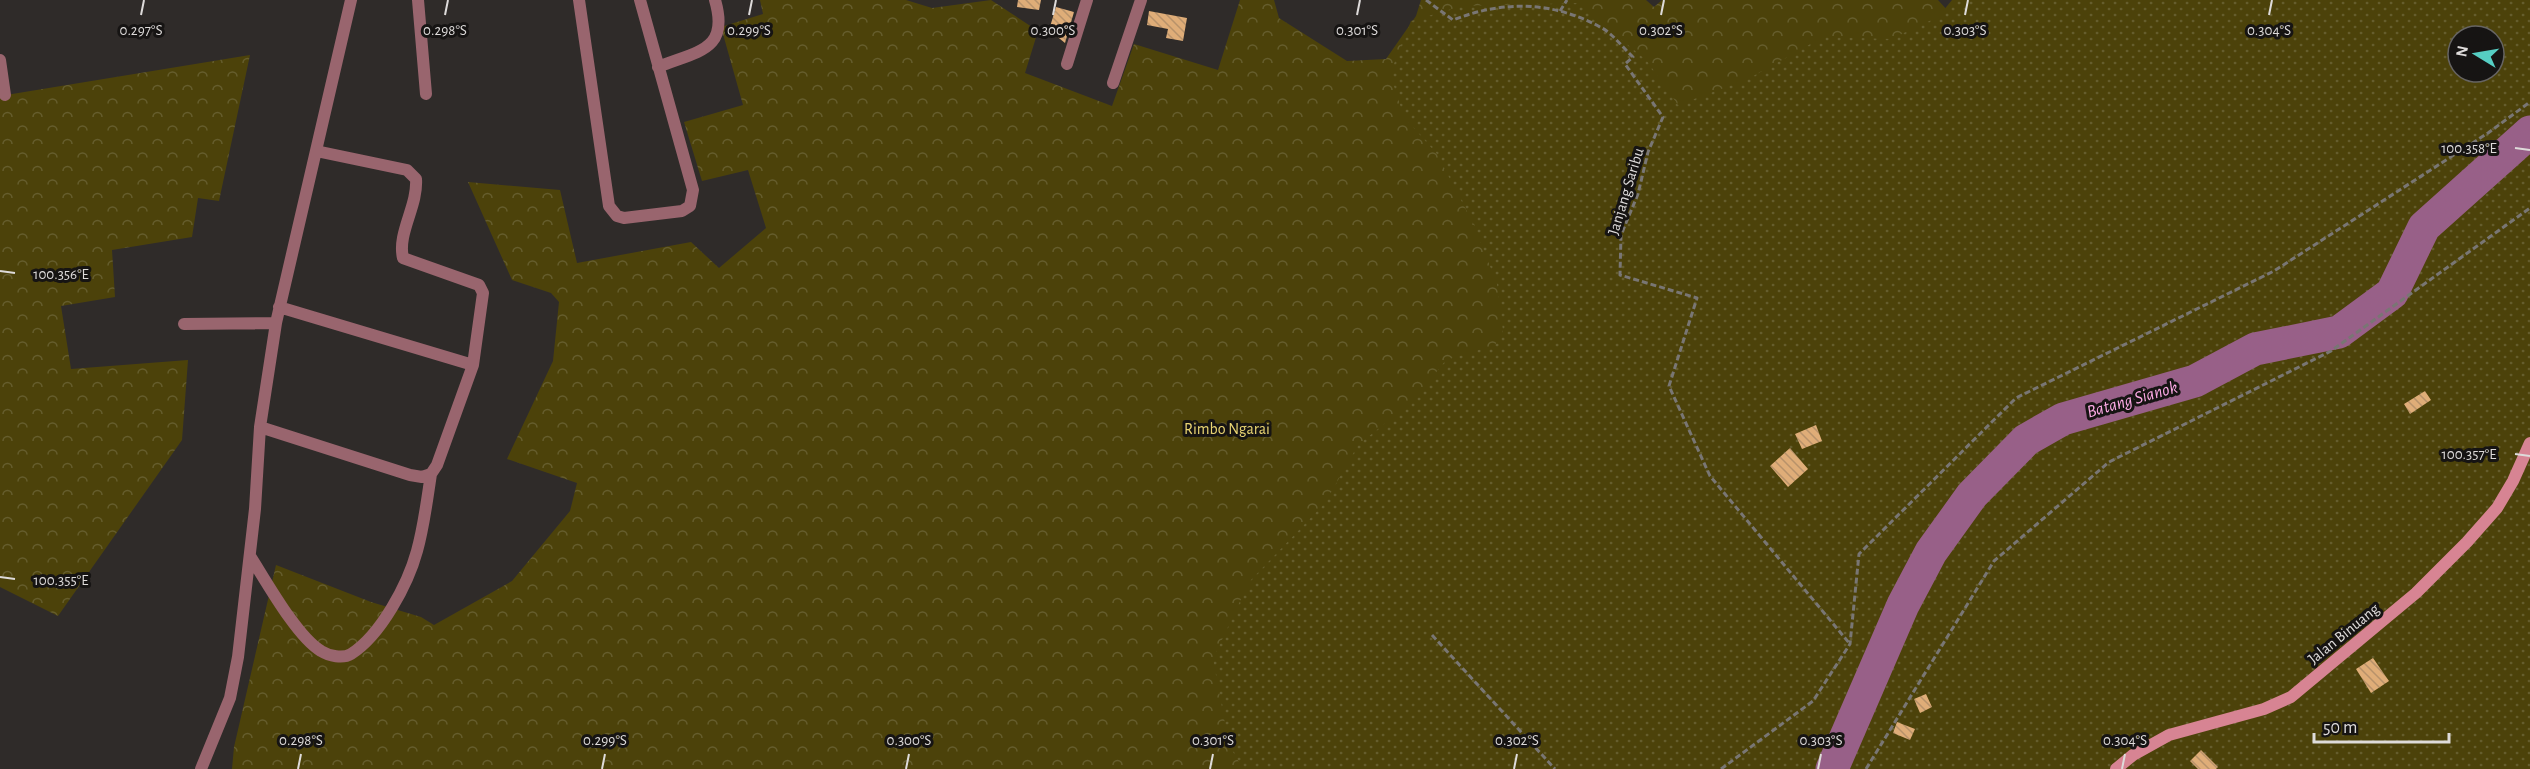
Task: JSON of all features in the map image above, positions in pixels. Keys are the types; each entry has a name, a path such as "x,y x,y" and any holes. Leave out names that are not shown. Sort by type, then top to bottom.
{"main road":[{"name":"Jalan Binuang","path":"2116,769 2133,755 2169,735 2264,709 2291,697 2394,613 2467,542 2497,508 2513,481 2530,443"}],"street":[{"path":"201,769 230,698 238,657 260,427 276,323 351,0"},
{"path":"418,0 426,94"},
{"path":"579,0 609,206 617,216 624,218 682,211 690,206 693,190 640,0"},
{"path":"658,67 708,47 718,35 720,18 715,0"},
{"path":"1067,64 1087,0"},
{"path":"1113,83 1141,0"},
{"path":"0,60 5,95"},
{"path":"249,556 301,633 320,651 336,657 350,655 376,631 406,584 417,551 431,474 437,465 473,365 483,293 479,285 403,258 401,249 417,194 416,179 407,170 316,152"},
{"path":"279,307 473,365"},
{"path":"184,324 276,323"},
{"path":"260,427 410,475 422,477 431,474"}],"path":[{"name":"Janjang Saribu","path":"1426,0 1454,20 1482,9 1519,4 1560,11 1603,29 1632,57 1625,64 1663,117 1648,152 1638,194 1621,235 1620,275 1698,298 1669,386 1710,476 1850,644"},
{"path":"1560,11 1567,0"},
{"path":"1721,769 1814,701 1850,644 1859,554 2016,398 2274,272 2488,133 2530,102"},
{"path":"1866,769 1994,561 2109,462 2331,351 2530,208"},
{"path":"1432,635 1556,769"}],"green space":[{"name":"Rimbo Ngarai","path":"760,0 906,0 932,8 991,0 1038,31 1025,73 1112,106 1134,44 1218,70 1240,0 1274,0 1279,18 1347,61 1386,59 1416,16 1421,0 1646,0 1654,7 1662,0 1938,0 1959,23 1433,769 232,769 234,747 276,565 371,602 421,617 434,625 512,581 570,511 577,483 507,459 553,361 559,302 551,293 512,280 468,182 560,190 577,263 691,242 719,268 766,228 748,170 702,181 684,122 743,105 721,27 763,14"},
{"path":"1952,0 2530,0 2530,769 1243,769 1229,745 1213,659 1249,582 1325,503 1358,445 1413,401 1446,360 1495,345 1503,331 1497,284 1473,223 1437,154 1404,117 1390,74 1411,21 1462,6 1578,3 1647,61 1678,105 1748,79 1823,37 1891,39 1938,17"},
{"path":"250,55 219,201 198,198 192,237 112,250 115,297 61,306 71,369 188,360 182,440 58,616 0,587 0,96"}],"building":[{"path":"1018,0 1041,0 1039,10 1017,7"},
{"path":"1056,7 1074,12 1065,43 1049,30"},
{"path":"1149,11 1187,18 1183,41 1166,38 1168,29 1147,25"},
{"path":"2425,391 2431,400 2410,414 2404,404"},
{"path":"1816,425 1822,441 1802,449 1795,434"},
{"path":"1790,448 1808,469 1788,487 1770,466"},
{"path":"2373,658 2389,681 2371,693 2356,669"},
{"path":"1926,694 1932,707 1920,713 1914,699"},
{"path":"1897,722 1915,729 1910,740 1893,733"},
{"path":"2201,750 2218,767 2216,769 2198,769 2190,761"}],"waterway":[{"name":"Batang Sianok","path":"1832,769 1903,605 1931,552 1972,495 2026,440 2063,419 2195,381 2255,349 2339,332 2392,293 2424,227 2530,132"}]}
